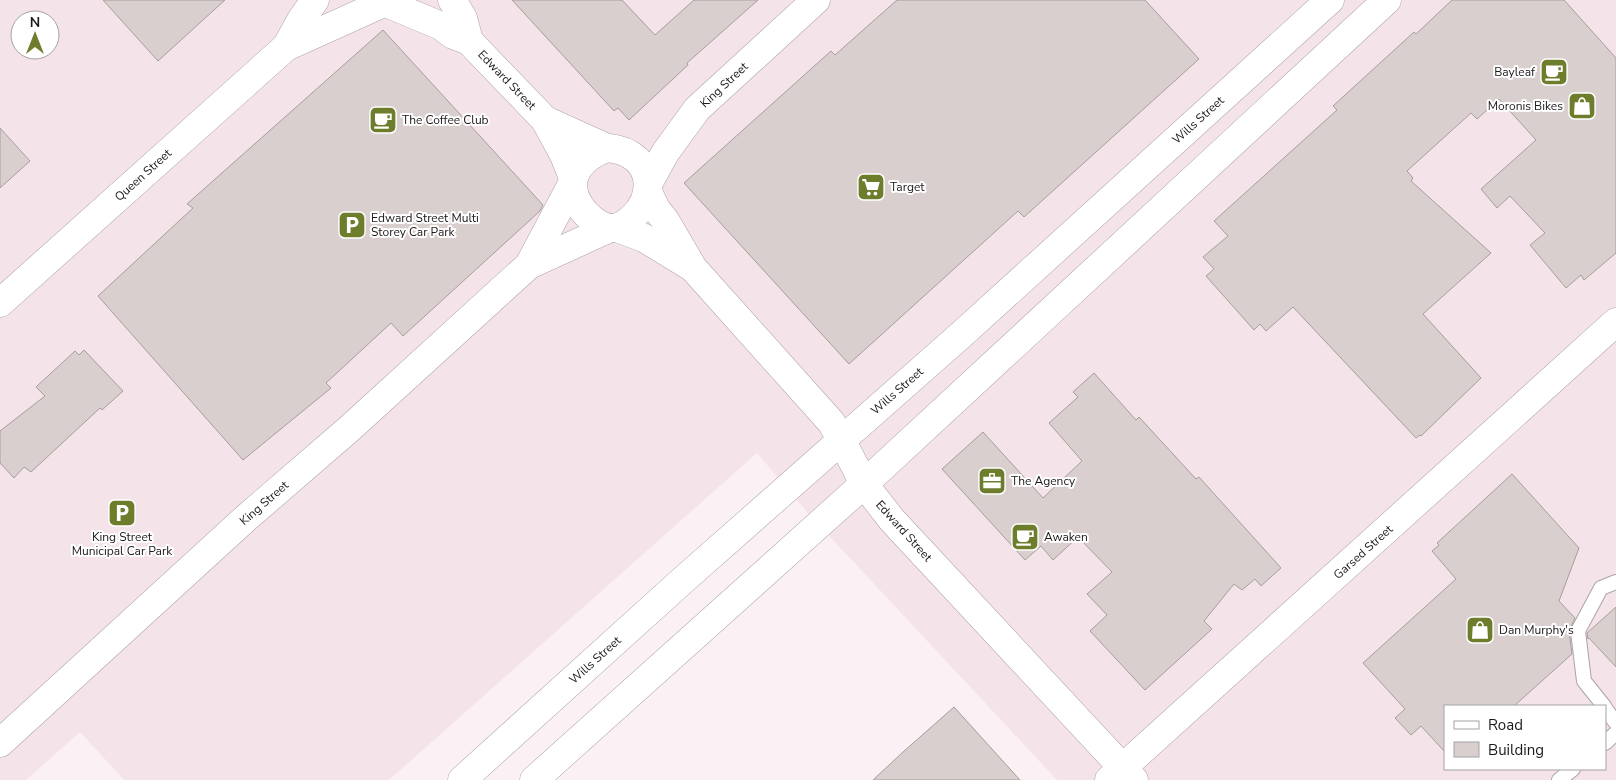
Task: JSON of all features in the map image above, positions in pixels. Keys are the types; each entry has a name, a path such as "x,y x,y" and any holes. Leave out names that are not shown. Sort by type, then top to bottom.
{"street":[{"name":"Queen Street","path":"286,47 315,0"},
{"name":"Edward Street","path":"452,0 463,18 469,41"},
{"name":"King Street","path":"648,188 665,153 697,109 816,0"},
{"name":"Wills Street","path":"462,780 934,359 1330,0"},
{"path":"534,780 864,484 1387,0"},
{"name":"Queen Street","path":"0,303 286,47 386,2"},
{"name":"Edward Street","path":"386,2 441,26 469,41 545,120 564,155 572,181"},
{"name":"Edward Street","path":"545,120 607,148"},
{"path":"607,148 629,154 639,161 646,172 648,188 644,203 637,213 628,222 613,228 597,223 580,206 572,181 580,165 587,157 607,148"},
{"name":"King Street","path":"529,265 572,181"},
{"name":"Edward Street","path":"648,188 656,209 665,220 693,268 819,408 841,440 864,484 892,520 1122,776"},
{"name":"Edward Street","path":"613,228 644,238 693,268"},
{"name":"King Street","path":"0,743 246,518 349,428 529,265 613,228"},
{"name":"Garsed Street","path":"1122,776 1616,322"},
{"path":"934,359 964,391"}],"lane":[{"path":"1603,705 1584,680 1578,630 1601,588 1616,582"},
{"path":"1606,710 1616,722"},
{"path":"1606,742 1616,733"},
{"path":"1559,780 1572,770"}],"shaded area":[{"path":"0,0 1616,0 1616,780 1057,780 806,511 757,453 389,780 124,780 80,732 26,780 0,780"}],"building":[{"path":"103,0 225,0 158,61"},
{"path":"512,0 622,0 655,35 694,0 758,0 687,63 688,65 629,120 618,108 614,111"},
{"name":"Target","path":"897,0 1145,0 1199,59 1024,217 1018,211 849,364 684,183 831,51 835,55"},
{"path":"1452,0 1564,0 1616,58 1616,253 1584,280 1581,275 1566,288 1530,245 1545,233 1510,196 1497,208 1481,189 1536,140 1499,99 1477,119 1471,113 1407,171 1413,178 1411,181 1491,253 1423,314 1481,378 1421,436 1416,438 1293,307 1266,331 1260,324 1254,330 1206,276 1214,269 1203,257 1228,236 1214,221 1337,110 1333,106"},
{"name":"Edward Street Multi Storey Car Park","path":"383,30 543,205 540,211 403,336 391,323 326,383 331,388 243,460 98,296 193,208 187,204"},
{"path":"0,128 30,161 0,188"},
{"path":"84,350 123,391 102,410 100,408 31,472 24,467 14,478 0,463 0,431 45,396 36,387 75,351 79,355"},
{"path":"1094,373 1136,420 1139,417 1196,479 1199,477 1281,568 1261,586 1255,579 1242,590 1234,584 1204,621 1212,629 1145,690 1090,631 1107,615 1087,594 1112,572 1078,537 1053,560 1041,546 1025,560 942,469 983,432 1043,498 1082,461 1049,423 1078,397 1073,392"},
{"name":"Dan Murphy's","path":"1512,474 1579,548 1559,601 1575,618 1569,631 1572,654 1515,705 1444,705 1444,751 1421,726 1411,735 1395,718 1405,709 1363,663 1456,579 1432,551 1439,545 1437,543"},
{"path":"1616,607 1616,667 1588,639 1587,633"},
{"path":"954,707 1020,780 873,780 903,752"}],"place":[{"name":"Bayleaf","path":"1554,72"},
{"name":"Moronis Bikes","path":"1582,106"},
{"name":"The Coffee Club","path":"383,120"},
{"name":"Target","path":"871,187"},
{"name":"Edward Street Multi Storey Car Park","path":"352,225"},
{"name":"The Agency","path":"992,481"},
{"name":"King Street Municipal Car Park","path":"122,513"},
{"name":"Awaken","path":"1025,537"},
{"name":"Dan Murphy's","path":"1480,630"}]}
